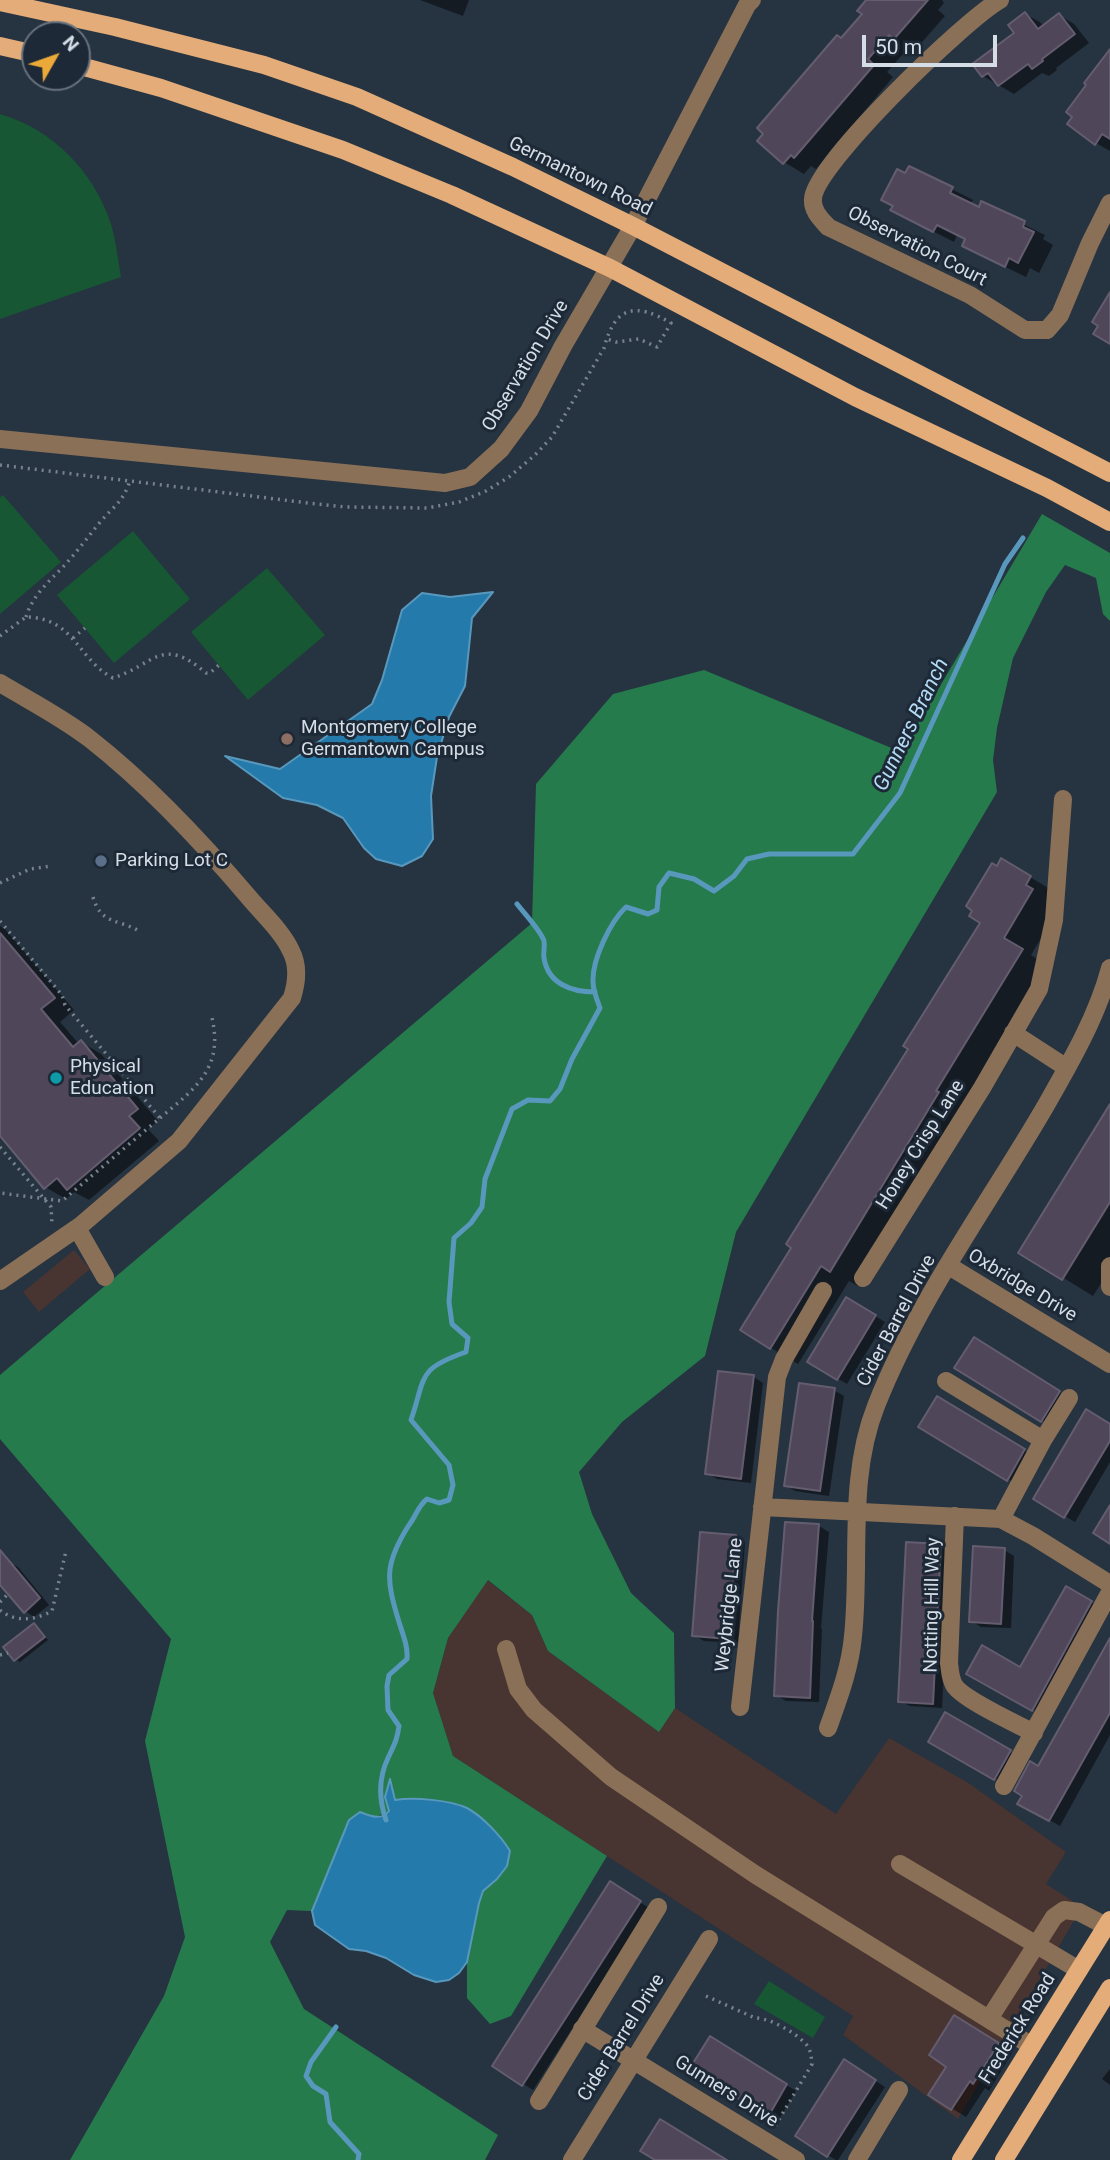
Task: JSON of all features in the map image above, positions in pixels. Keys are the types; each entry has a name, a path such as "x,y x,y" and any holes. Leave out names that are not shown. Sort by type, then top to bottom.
{"main road":[{"name":"Germantown Road","path":"0,2 115,27 264,65 357,97 513,167 633,226 1110,473"},
{"path":"0,46 21,51"},
{"path":"91,69 162,88 343,150 452,195 610,268 855,397 1047,488 1110,522"},
{"name":"Frederick Road","path":"961,2160 1108,1923"},
{"path":"1004,2160 1110,1988"}],"street":[{"name":"Observation Drive","path":"0,439 445,483 470,477 500,449 528,411 633,226 752,0"},
{"name":"Observation Court","path":"990,3 926,62 836,159 818,182 813,200 818,216 828,227 970,295 1026,330 1047,330 1060,315 1110,203"},
{"path":"0,683 88,737 177,817 277,930 292,951 297,982 292,998 179,1141 77,1228 0,1281"},
{"name":"Honey Crisp Lane","path":"863,1278 982,1087 1039,989 1054,920 1063,799"},
{"name":"Cider Barrel Drive","path":"828,1728 848,1673 853,1635 858,1488 875,1409 894,1364 948,1266 1067,1068 1104,991 1110,968"},
{"path":"1013,1033 1067,1068"},
{"path":"77,1228 105,1277"},
{"name":"Oxbridge Drive","path":"948,1266 1110,1364"},
{"path":"1110,1266 1110,1287"},
{"name":"Weybridge Lane","path":"740,1707 777,1377 784,1359 823,1291"},
{"path":"946,1381 1043,1440"},
{"path":"1001,1519 1069,1398"},
{"path":"762,1507 1001,1519 1110,1584"},
{"name":"Notting Hill Way","path":"955,1516 949,1663 951,1678 955,1687 971,1699 1034,1733"},
{"path":"1004,1786 1110,1592"},
{"path":"506,1649 517,1689 534,1710 611,1777 756,1875 1032,2046"},
{"path":"900,1864 1079,1970"},
{"path":"539,2101 657,1907"},
{"path":"989,2019 1054,1917 1064,1910 1079,1912 1108,1923"},
{"name":"Cider Barrel Drive","path":"572,2160 709,1939"},
{"name":"Gunners Drive","path":"582,2029 796,2160"},
{"path":"857,2160 899,2090"}],"path":[{"path":"646,311 671,323 657,347 639,339 616,342 607,339 616,319 625,313 646,311"},
{"path":"0,636 26,617 32,601 116,507 130,481"},
{"path":"26,617 44,618 60,626 100,669 113,678 162,654 186,658 206,673 219,665"},
{"path":"72,639 85,628"},
{"path":"0,883 30,869 51,866"},
{"path":"93,897 96,907 106,919 130,925 139,931"},
{"path":"0,921 62,995 65,1005 160,1118"},
{"path":"0,1193 62,1201 192,1091 211,1067 214,1047 211,1014"},
{"path":"0,1147 51,1207 52,1235 57,1242"},
{"path":"0,1610 12,1619 19,1620 52,1611 66,1551"},
{"path":"0,1602 8,1594"},
{"path":"0,1655 8,1653"},
{"path":"706,1996 755,2018 763,2018 787,2031 806,2044 811,2053 812,2064 766,2142"}],"shaded area":[{"path":"74,1250 90,1269 39,1312 23,1292"},
{"path":"487,1580 532,1615 548,1651 659,1732 675,1708 836,1814 889,1738 967,1782 1066,1852 1046,1884 1082,1907 958,2119 843,2035 853,2016 453,1756 433,1693 448,1638"}],"green space":[{"path":"0,114 37,130 69,155 82,170 104,205 111,224 121,277 0,319"},
{"path":"3,495 61,562 0,614 0,497"},
{"path":"1042,514 1110,553 1110,621 1103,614 1096,578 1065,565 1046,592 1013,658 997,728 993,760 997,792 736,1232 705,1356 622,1422 579,1472 592,1514 631,1593 674,1633 675,1708 659,1732 548,1651 532,1615 488,1580 448,1638 433,1693 453,1756 607,1856 511,2016 490,2024 467,1998 467,1962 483,1891 497,1879 407,1798 395,1800 390,1811 373,1818 349,1820 312,1911 287,1910 270,1942 304,2009 498,2135 485,2160 70,2160 164,1996 185,1937 145,1741 171,1639 0,1439 0,1375 532,923 536,784 613,694 704,670 901,752"},
{"path":"133,531 190,599 114,663 57,595"},
{"path":"267,568 325,635 248,700 191,632"},
{"path":"769,1981 825,2017 813,2038 754,2004"}],"water":[{"path":"493,592 472,618 465,686 449,717 437,757 431,796 433,839 422,856 402,866 376,859 364,848 343,818 317,805 283,798 225,756 280,769 372,704 382,680 402,610 422,593 450,597"},
{"path":"390,1779 395,1800 432,1800 467,1808 491,1827 510,1851 507,1866 483,1891 467,1962 459,1973 449,1980 436,1982 414,1975 386,1958 349,1949 315,1925 312,1911 349,1820 360,1812 379,1817 389,1811 385,1797"}],"building":[{"path":"866,0 928,0 894,39 889,35 868,59 874,65 794,158 791,155 783,164 757,141 763,134 757,128 837,35 841,38 862,14 857,11"},
{"path":"1025,12 1038,29 1059,13 1075,34 1032,69 1028,64 998,86 988,73 982,77 972,64 1014,33 1008,25"},
{"path":"1110,49 1110,139 1102,134 1095,145 1067,124 1072,117 1066,112"},
{"path":"909,166 953,187 950,193 979,207 981,201 1025,221 1023,227 1034,232 1018,263 1009,258 1005,267 962,246 965,239 937,225 933,232 890,210 893,206 881,200 897,169 905,173"},
{"path":"1110,292 1110,344 1093,334 1098,326 1092,322"},
{"path":"1001,858 1031,876 1026,885 1033,889 1004,938 1023,949 830,1272 821,1266 770,1349 740,1330 791,1248 786,1244 908,1049 903,1046 980,923 969,916 972,911 966,906 992,863 997,866"},
{"name":"Physical Education","path":"0,933 55,998 41,1009 73,1047 81,1040 138,1109 129,1116 140,1128 67,1190 57,1178 44,1189 0,1136"},
{"path":"1110,1104 1110,1202 1062,1280 1018,1253"},
{"path":"846,1297 876,1315 837,1380 807,1362"},
{"path":"974,1337 1060,1391 1041,1422 954,1368"},
{"path":"718,1371 754,1375 741,1479 705,1474"},
{"path":"799,1383 835,1388 820,1491 784,1486"},
{"path":"937,1396 1025,1449 1007,1481 918,1427"},
{"path":"1086,1409 1110,1424 1110,1441 1064,1518 1033,1499"},
{"path":"1110,1505 1110,1544 1093,1533"},
{"path":"785,1522 819,1524 810,1698 774,1696"},
{"path":"700,1532 736,1535 729,1639 692,1636"},
{"path":"906,1542 941,1544 933,1704 898,1702"},
{"path":"973,1546 1005,1548 1001,1624 969,1622"},
{"path":"0,1550 40,1598 24,1613 0,1585"},
{"path":"1066,1586 1092,1601 1032,1711 966,1674 982,1645 1020,1667"},
{"path":"34,1623 45,1637 14,1661 3,1647"},
{"path":"1110,1638 1110,1713 1049,1821 1017,1804 1022,1796 1014,1791 1030,1761 1038,1766"},
{"path":"945,1712 1011,1750 994,1780 928,1742"},
{"path":"610,1881 641,1901 522,2086 492,2066"},
{"path":"954,2015 999,2043 973,2084 970,2081 951,2110 928,2095 946,2067 929,2055"},
{"path":"710,2036 787,2084 768,2117 690,2068"},
{"path":"844,2059 876,2080 827,2157 795,2136"},
{"path":"660,2119 727,2160 655,2160 640,2151"}],"waterway":[{"name":"Gunners Branch","path":"386,1820 381,1782 399,1726 388,1710 387,1686 389,1675 407,1659 390,1583 391,1562 421,1505 427,1499 439,1503 449,1500 453,1485 449,1465 411,1420 422,1384 431,1369 466,1352 468,1338 452,1324 449,1302 454,1238 471,1223 482,1207 485,1179 512,1109 528,1100 550,1101 560,1089 572,1059 600,1008 593,973 608,932 626,907 648,914 657,910 659,887 669,873 694,879 714,891 734,876 747,859 769,854 853,854 900,793 1005,564 1023,538"},
{"path":"517,904 542,937 544,958 550,974 562,985 595,992"},
{"name":"Gunners Branch","path":"336,2027 311,2062 306,2076 313,2086 326,2094 330,2122 359,2154 358,2160"}],"place":[{"name":"Montgomery College Germantown Campus","path":"287,739"},
{"name":"Parking Lot C","path":"101,861"},
{"name":"Physical Education","path":"56,1078"}]}
